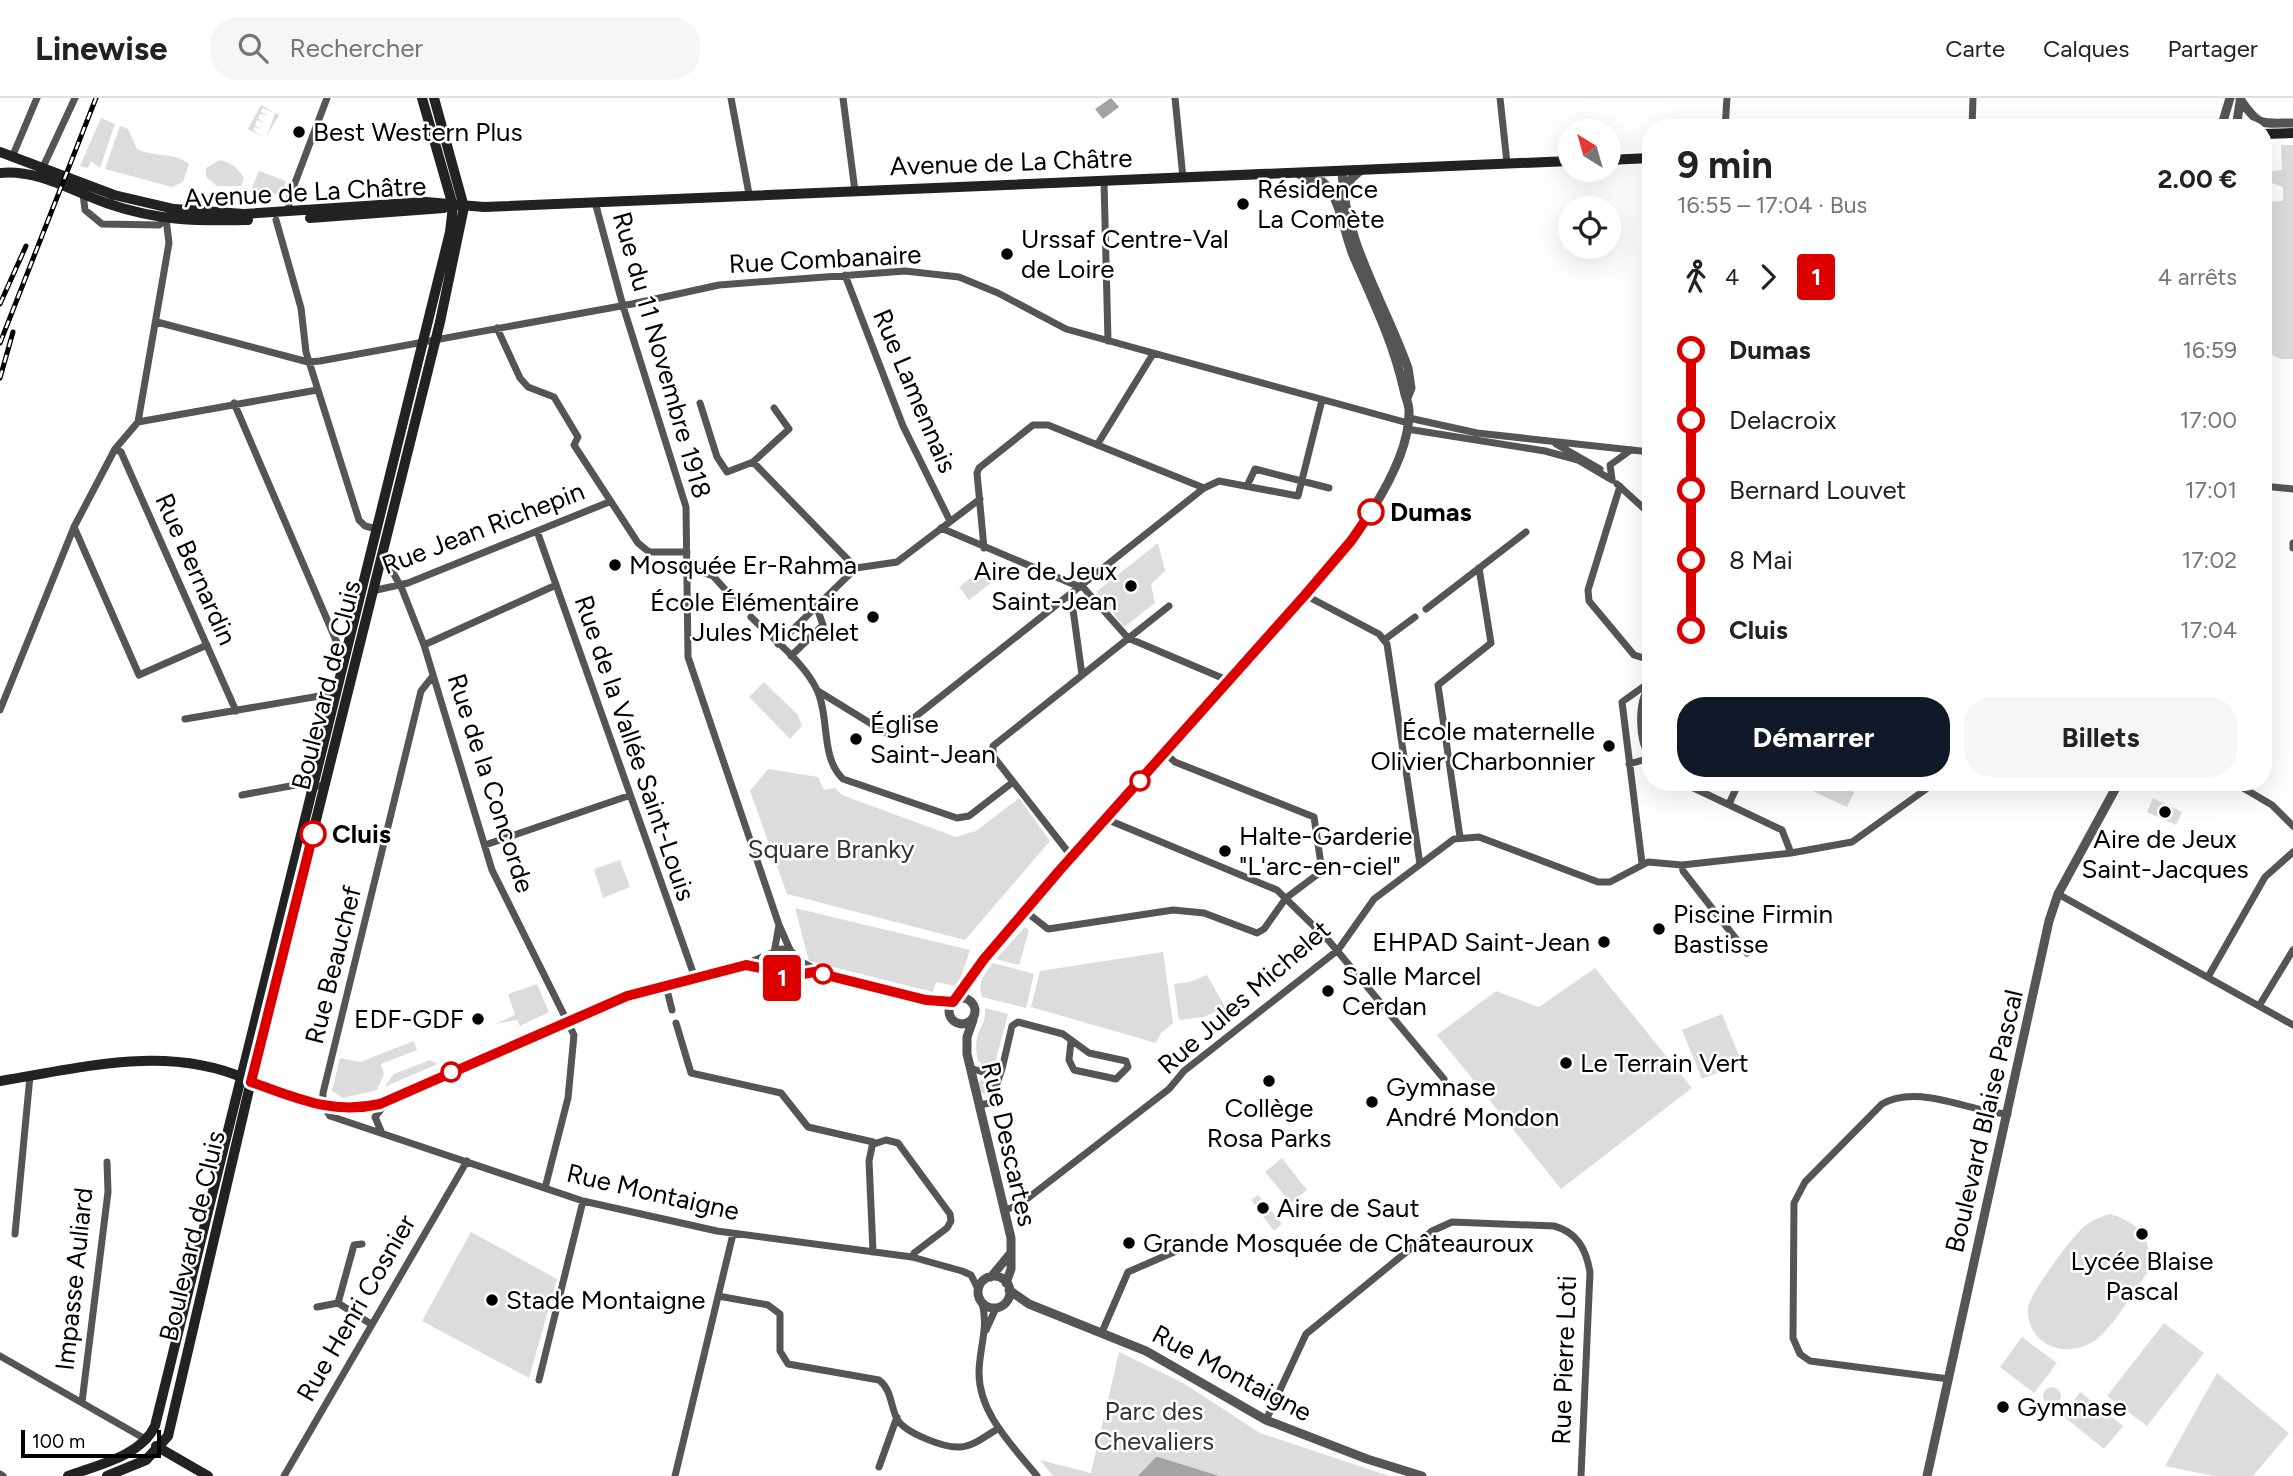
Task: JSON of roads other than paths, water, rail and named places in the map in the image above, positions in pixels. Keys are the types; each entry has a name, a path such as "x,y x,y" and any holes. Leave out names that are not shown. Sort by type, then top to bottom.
{"main road":[{"path":"422,98 459,206"},
{"path":"434,98 459,206"},
{"path":"2272,134 2293,133"},
{"path":"0,152 13,155 42,172"},
{"path":"1621,159 1642,158"},
{"name":"Avenue de La Châtre","path":"42,172 114,195 174,209 288,212 426,202 459,206 596,202 1558,161"},
{"path":"0,173 42,172"},
{"name":"Avenue de La Châtre","path":"42,172 83,194 166,219 276,220 426,212 459,206"},
{"name":"Boulevard de Cluis","path":"147,1440 155,1426 247,1079 319,787 372,591 434,338 459,206"},
{"name":"Boulevard de Cluis","path":"319,787 347,647 459,206"},
{"path":"223,221 288,212"},
{"path":"0,1082 114,1062 157,1059 247,1079"},
{"name":"Boulevard de Cluis","path":"159,1448 168,1436 247,1079"},
{"path":"68,1476 128,1452 147,1440 202,1475"},
{"path":"107,1476 146,1460 159,1448"}],"street":[{"path":"13,155 37,98"},
{"path":"42,172 75,98"},
{"path":"288,212 290,197 327,98"},
{"path":"731,98 749,194"},
{"path":"843,98 855,191"},
{"path":"1175,98 1183,178"},
{"path":"1500,98 1507,163"},
{"path":"1726,119 1727,98"},
{"path":"1972,119 1973,98"},
{"path":"2237,98 2253,119"},
{"path":"2226,119 2237,98"},
{"path":"2236,119 2237,98"},
{"path":"2272,123 2293,123"},
{"path":"1336,201 1360,171"},
{"path":"1342,172 1355,242 1408,368 1411,387 1407,398"},
{"path":"953,1019 956,1000 976,970 1227,680 1305,595 1365,522 1382,493 1408,423 1407,398 1400,366 1344,235 1336,201 1323,182 1299,174"},
{"path":"1104,181 1108,341"},
{"path":"83,194 86,209 102,224 159,225 166,219"},
{"name":"Rue du 11 Novembre 1918","path":"596,202 623,306 686,507 688,657 779,925 791,952"},
{"path":"0,710 74,527 114,449 138,422 169,243 166,219"},
{"path":"276,220 302,308 309,362 359,520 365,526 377,529"},
{"name":"Rue Combanaire","path":"434,338 623,306 719,285 905,271 959,277 998,293 1066,329 1408,423 1578,460 1612,480"},
{"name":"Rue Lamennais","path":"845,275 900,419 950,521"},
{"path":"156,322 309,362 410,347 434,338"},
{"path":"497,328 520,378 528,387 554,397 578,436 574,445 638,543 649,552 687,552"},
{"path":"1097,445 1153,354"},
{"path":"138,422 317,390"},
{"path":"751,617 791,656 818,691 891,736 1204,488 1219,481 1298,496 1322,400"},
{"path":"234,403 338,645 347,647"},
{"path":"700,404 717,457 727,472 754,462 789,429 774,408"},
{"name":"Rue Combanaire","path":"1408,423 1642,451"},
{"path":"984,548 979,468 1033,425 1048,425 1204,488"},
{"name":"Rue Combanaire","path":"1549,441 1591,461 1612,480"},
{"name":"Rue Bernardin","path":"114,449 121,452 236,711"},
{"path":"1632,450 1610,465 1608,471 1612,480 1642,506"},
{"path":"754,462 856,568"},
{"path":"1247,486 1255,469 1303,479 1329,488"},
{"path":"1620,486 1588,590 1589,601 1634,655 1642,658"},
{"path":"2272,487 2293,489"},
{"path":"778,645 856,568 897,562 980,499"},
{"name":"Rue Jean Richepin","path":"372,591 400,586 609,502"},
{"path":"74,527 139,675 207,645"},
{"path":"941,528 1081,586 1128,638 1227,680"},
{"name":"Rue de la Vallée Saint-Louis","path":"537,531 628,796 695,978"},
{"path":"1426,609 1526,532"},
{"name":"Rue de la Concorde","path":"382,551 400,586 424,645 492,870 574,1035 568,1098 545,1188"},
{"path":"687,567 713,576 741,607"},
{"path":"1479,568 1491,643 1438,685 1460,837 1479,837 1598,882 1618,878 1642,863 1682,865 1791,853 1852,842 1923,791"},
{"path":"424,645 556,585"},
{"path":"1071,595 1083,675"},
{"path":"1305,595 1379,634 1387,644 1420,864"},
{"path":"1072,857 993,756 993,746 1169,606"},
{"path":"791,656 823,625 817,608"},
{"path":"1384,640 1415,617"},
{"name":"Rue Beauchef","path":"323,1105 421,691 433,676"},
{"path":"1642,688 1622,702 1642,863"},
{"path":"818,691 830,757 836,772 843,779 957,818 969,816 1013,782"},
{"path":"186,719 337,693"},
{"path":"1025,911 1048,929 1182,910 1203,912 1257,933 1264,929 1286,898 1322,871 1314,817 1175,762 1165,753"},
{"path":"1629,764 1642,761"},
{"path":"242,795 301,784 319,787"},
{"path":"1701,791 1782,830 1791,853"},
{"path":"1729,804 1735,791"},
{"name":"Boulevard Blaise Pascal","path":"1927,1476 2057,894 2116,791"},
{"path":"2248,791 2272,805 2293,826"},
{"path":"485,845 628,796"},
{"path":"1106,819 1277,890 1338,950 1444,1079"},
{"name":"Rue Jules Michelet","path":"1004,1210 1018,1205 1169,1089 1184,1071 1338,950 1374,900 1460,837"},
{"path":"2208,976 2265,877 2293,852"},
{"path":"1682,865 1683,871 1747,953"},
{"path":"2057,894 2293,1025"},
{"name":"Rue du 11 Novembre 1918","path":"773,954 779,925"},
{"path":"247,1079 323,1105 353,1110 396,1097 616,1000 746,965 779,950 791,952 814,972"},
{"path":"2259,1006 2293,950"},
{"path":"770,970 773,954"},
{"path":"793,974 797,960"},
{"path":"746,965 770,970 782,978 814,972 926,1000 972,1002"},
{"path":"926,1000 953,1019 965,1024 973,1020 976,1012 972,1002 976,970"},
{"path":"666,986 672,1010"},
{"name":"Rue Descartes","path":"953,1019 966,1045 1004,1210 1011,1253 1008,1287"},
{"name":"Rue Descartes","path":"966,1045 973,1020"},
{"path":"676,1023 691,1073 780,1093 808,1127 874,1144 886,1140 898,1143 950,1214 951,1221 947,1228 914,1252 912,1257"},
{"path":"979,1105 990,1103 996,1093 1012,1026 1016,1023 1056,1031 1071,1041 1089,1053 1126,1061 1128,1067 1116,1079 1074,1070 1069,1060 1071,1041"},
{"path":"970,1068 986,1073 1002,1069"},
{"path":"15,1234 30,1076"},
{"path":"1948,1379 1810,1361 1800,1354 1793,1338 1794,1203 1800,1188 1882,1104 1891,1099 1910,1096 2008,1114"},
{"path":"381,1131 375,1117 377,1112 396,1097"},
{"name":"Rue Montaigne","path":"323,1105 330,1116 583,1201 677,1224 733,1234 912,1257 971,1275 978,1289"},
{"path":"873,1252 869,1161 874,1144"},
{"name":"Rue Henri Cosnier","path":"284,1476 467,1161"},
{"name":"Impasse Auliard","path":"82,1402 108,1192 107,1162"},
{"path":"539,1380 583,1201"},
{"name":"Rue Pierre Loti","path":"1266,1420 1306,1334 1432,1231 1452,1222 1554,1226 1566,1229 1581,1242 1590,1272 1581,1476"},
{"path":"675,1476 733,1234"},
{"path":"338,1303 354,1245 362,1244"},
{"path":"1102,1332 1128,1272 1174,1252"},
{"name":"Rue Descartes","path":"991,1277 1011,1253"},
{"path":"985,1330 1008,1287 991,1277 983,1281 978,1289 985,1330 979,1376 984,1403 999,1428 1037,1476"},
{"name":"Rue Montaigne","path":"1008,1287 1029,1304 1146,1351 1266,1420 1367,1459 1422,1476"},
{"path":"718,1296 768,1305 780,1314 782,1320 779,1345 782,1359 795,1366 879,1380 889,1391 897,1417 912,1434 959,1448 972,1444 999,1428"},
{"path":"317,1307 338,1303 371,1324"},
{"path":"982,1303 1000,1306"},
{"name":"Rue Montaigne","path":"1000,1306 1029,1304"},
{"path":"0,1356 147,1440"},
{"path":"879,1467 897,1417"}],"railway":[{"path":"0,343 96,98"},
{"path":"0,304 26,246"},
{"path":"0,378 13,332"}],"place":[{"name":"Best Western Plus","path":"299,132"},
{"name":"Résidence La Comète","path":"1243,204"},
{"name":"Urssaf Centre-Val de Loire","path":"1007,254"},
{"name":"Dumas","path":"1371,512"},
{"name":"Mosquée Er-Rahma","path":"615,565"},
{"name":"Aire de Jeux Saint-Jean","path":"1131,586"},
{"name":"École Élémentaire Jules Michelet","path":"873,617"},
{"name":"Église Saint-Jean","path":"856,739"},
{"name":"École maternelle Olivier Charbonnier","path":"1609,746"},
{"name":"Aire de Jeux Saint-Jacques","path":"2165,812"},
{"name":"Cluis","path":"313,834"},
{"name":"Halte-Garderie \"L'arc-en-ciel\"","path":"1225,851"},
{"name":"Piscine Firmin Bastisse","path":"1659,929"},
{"name":"EHPAD Saint-Jean","path":"1604,942"},
{"name":"Salle Marcel Cerdan","path":"1328,991"},
{"name":"EDF-GDF","path":"478,1019"},
{"name":"Le Terrain Vert","path":"1566,1063"},
{"name":"Collège Rosa Parks","path":"1269,1081"},
{"name":"Gymnase André Mondon","path":"1372,1102"},
{"name":"Aire de Saut","path":"1263,1208"},
{"name":"Lycée Blaise Pascal","path":"2142,1234"},
{"name":"Grande Mosquée de Châteauroux","path":"1129,1243"},
{"name":"Stade Montaigne","path":"492,1300"},
{"name":"Gymnase","path":"2003,1407"}],"park label":[{"name":"Square Branky","path":"831,849"},
{"name":"Parc des Chevaliers","path":"1154,1426"}]}
